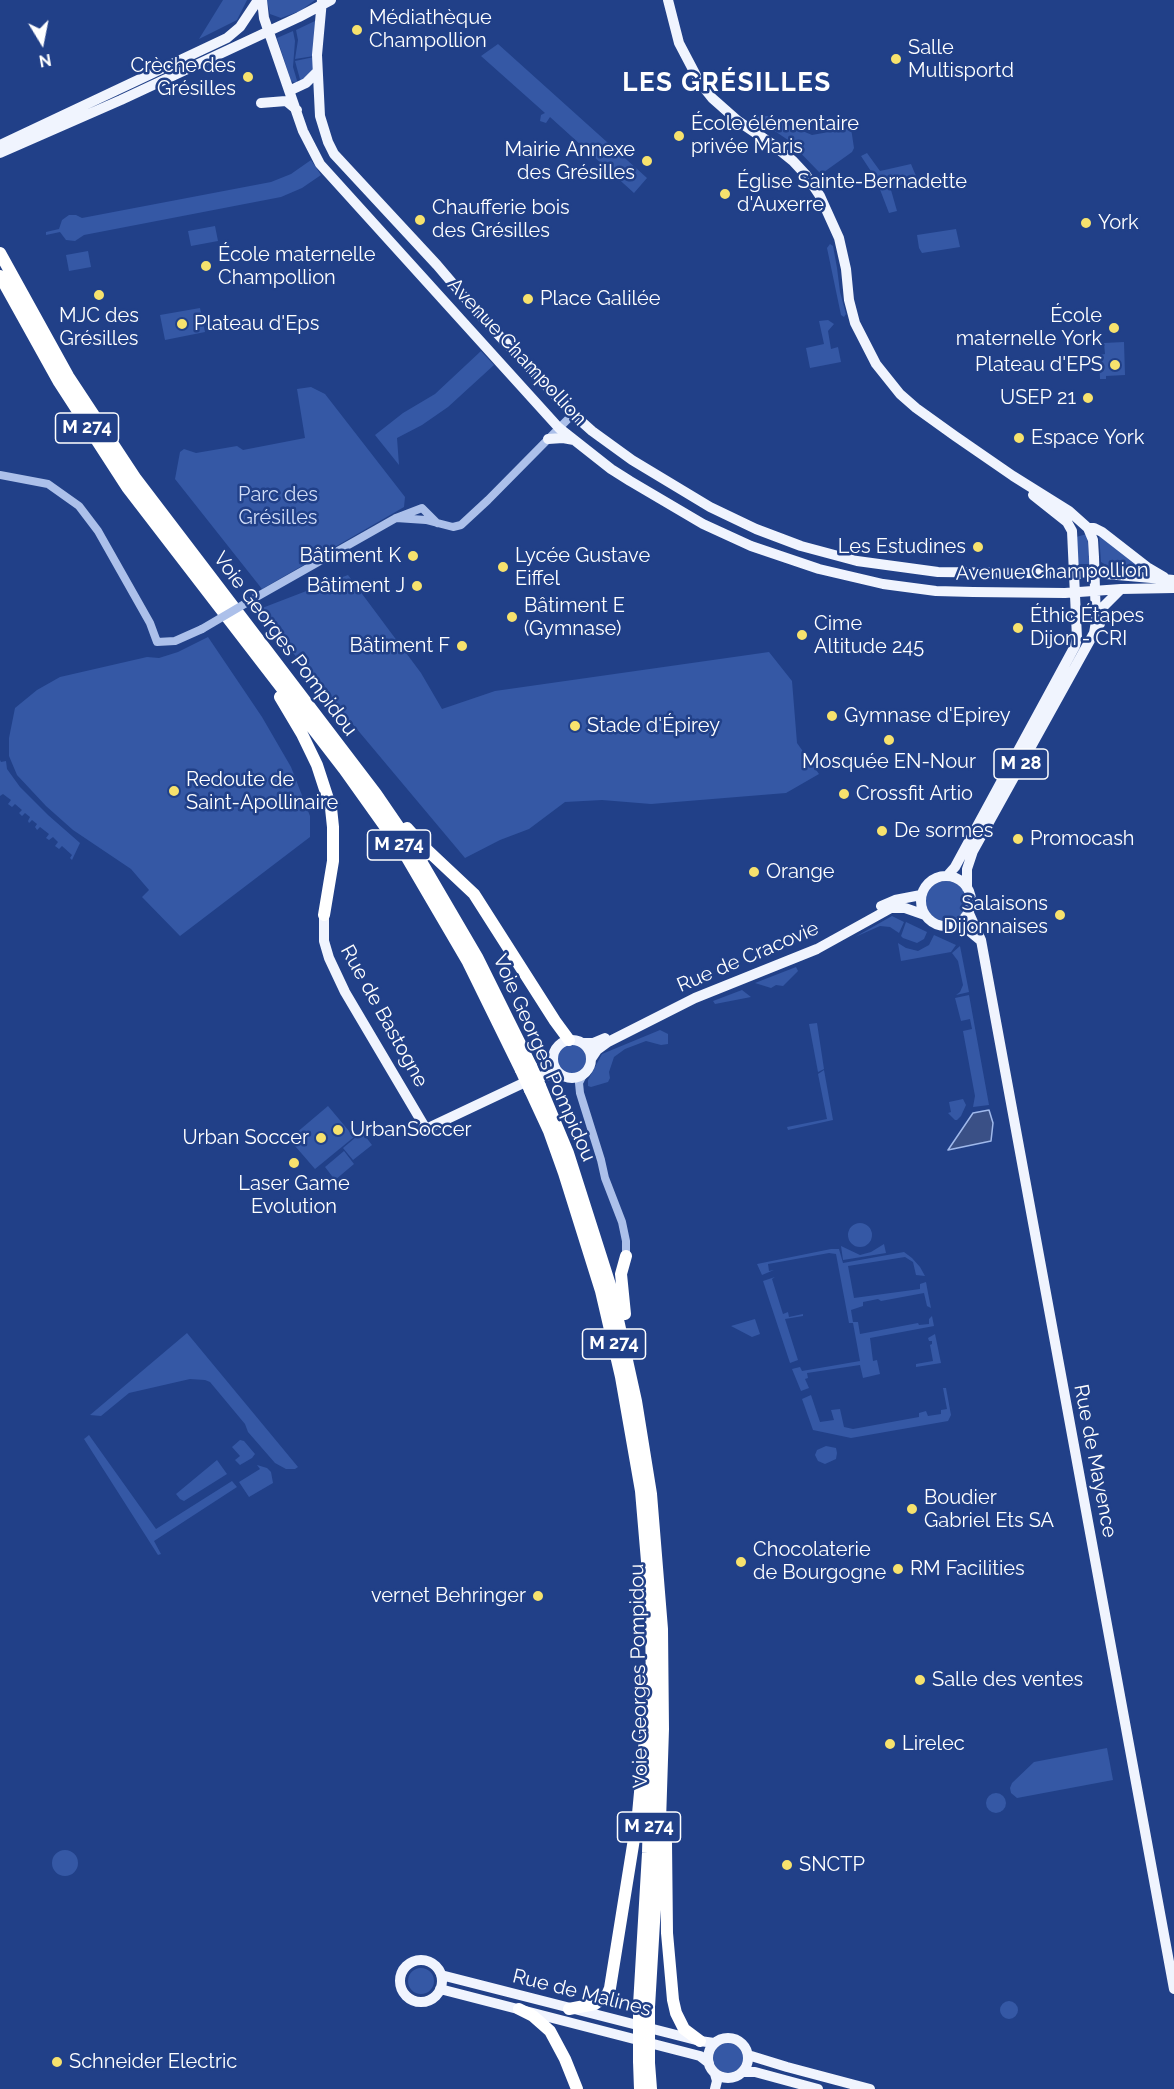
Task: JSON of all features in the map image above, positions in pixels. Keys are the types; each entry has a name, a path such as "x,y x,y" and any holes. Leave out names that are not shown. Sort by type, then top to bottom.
{"highway":[{"name":"Voie Georges Pompidou","path":"0,253 68,376 135,479 376,794 415,851 449,907 501,1003 531,1078 581,1222 613,1339 641,1491 648,1570 651,1648 651,1777 644,2062 640,2089"},
{"name":"Voie Georges Pompidou","path":"0,276 86,426 128,487 338,761 406,856 468,962 531,1078 568,1153 611,1288 636,1401 651,1494 660,1589 663,1729 660,1821 644,2006"},
{"path":"244,640 302,734 325,787 334,845 324,915"},
{"path":"376,794 424,847 474,894 569,1040"},
{"path":"626,1256 622,1266 622,1294 636,1401"},
{"path":"568,2009 586,2007 603,1999 607,1995 612,1980 638,1815 651,1648"},
{"path":"663,1729 666,1762 668,1933 673,2000 676,2013 684,2029 700,2041"},
{"path":"519,2009 533,2016 550,2031 577,2089"},
{"name":"Voie Georges Pompidou","path":"644,2062 651,2089"}],"main road":[{"path":"668,0 679,42 700,83 731,116 793,161 820,196 839,238 853,316 876,364 900,394 916,408 1013,476 1069,511 1088,528 1093,540 1094,575"},
{"path":"0,145 227,38 240,27 260,2 269,16 289,22"},
{"name":"Avenue Champollion","path":"260,2 307,140 320,164 559,428 611,469 669,506 741,542 790,561 851,577 919,589 1074,593 1172,582"},
{"path":"0,153 270,31 325,2"},
{"name":"Avenue Champollion","path":"325,2 317,36 317,72 320,116 334,153 477,312 573,414 632,460 710,507 796,544 857,561 930,571 1125,575 1172,582"},
{"path":"246,41 259,41 277,53"},
{"path":"291,90 306,83 317,72"},
{"path":"261,103 286,101 297,110"},
{"path":"548,439 574,440"},
{"path":"1013,476 1026,490 1070,526 1073,574"},
{"path":"1088,528 1102,532 1147,567 1172,582"},
{"name":"M 28","path":"947,876 955,867 1072,655 1077,638 1073,574"},
{"name":"M 28","path":"1088,645 1095,627 1094,575"},
{"name":"M 28","path":"967,888 967,869 973,851 1099,629 1103,607 1121,589"},
{"path":"947,876 962,882 967,888 971,903 960,921 942,926 934,923 925,915 921,895 931,881 947,876"},
{"name":"Rue de Cracovie","path":"583,1043 593,1043 696,991 823,942 894,900 921,895"},
{"name":"Rue de Cracovie","path":"591,1059 597,1050 608,1042 686,1002 824,946 891,908 905,908 925,915"},
{"name":"Rue de Mayence","path":"968,911 981,940 1174,1989"},
{"name":"Rue de Bastogne","path":"324,915 323,934 326,951 345,992 426,1129 531,1078"},
{"path":"954,924 968,930 981,940"},
{"path":"531,1078 552,1058 556,1047 569,1040 574,1039 583,1043 589,1050 591,1059 588,1069 574,1078 559,1073 554,1067 552,1058"},
{"path":"531,1078 559,1073"},
{"name":"Rue de Malines","path":"709,2064 700,2056 440,1989 427,2001 415,2001 404,1992 400,1979 408,1965 417,1961 432,1964 441,1976 714,2043"},
{"path":"440,1989 441,1976"},
{"path":"715,2089 717,2081 709,2064 709,2053 714,2043 726,2038 735,2040 743,2046 747,2055 747,2064 742,2072"},
{"path":"747,2055 870,2089"},
{"path":"723,2089 730,2078 742,2072 755,2072 818,2089"},
{"path":"715,2074 730,2078"}],"street":[{"path":"545,412 548,421 548,439"},
{"path":"396,518 453,527 461,525 573,414"},
{"path":"0,475 48,484 79,506 98,531 150,623 157,642 175,641 202,629 396,518 422,508 438,523"},
{"path":"790,561 796,544"},
{"path":"584,1073 579,1083 580,1093 603,1173 624,1230 626,1256"},
{"path":"828,2078 859,2089"}],"green space":[{"path":"223,0 247,0 237,20 199,39"},
{"path":"267,0 315,0 300,11 281,18 270,14"},
{"path":"317,20 314,56 295,59 298,40 296,30"},
{"path":"293,31 295,41 293,67 298,84 291,81 277,38"},
{"path":"498,44 647,178 634,193 550,117 546,123 540,121 541,115 545,113 481,56"},
{"path":"314,57 313,70 301,83 295,61"},
{"path":"767,116 812,135 851,128 854,148 852,152 820,173 788,140 754,117"},
{"path":"867,153 880,171 911,164 916,176 891,190 897,211 889,213 876,179 861,156"},
{"path":"311,160 321,175 302,188 281,197 84,235 75,241 66,240 60,232 46,235 46,232 59,229 62,220 69,215 82,218 271,182 291,174"},
{"path":"215,226 218,241 191,246 188,231"},
{"path":"956,229 960,247 922,253 917,235"},
{"path":"830,244 833,246 846,314 844,317 841,315 827,248"},
{"path":"88,251 91,267 69,271 66,255"},
{"name":"Plateau d'Eps","path":"200,308 205,332 165,340 160,315"},
{"path":"828,320 834,324 828,331 831,349 838,347 841,362 810,368 806,348 824,344 819,321"},
{"name":"Plateau d'EPS","path":"1124,342 1125,375 1106,376 1106,379 1100,379 1099,355 1105,354 1104,343"},
{"path":"481,351 494,365 448,407 422,425 397,438 399,465 375,435 403,413 435,394"},
{"name":"Parc des Grésilles","path":"311,387 325,394 405,497 404,507 262,589 175,479 180,452 184,449 196,453 237,446 243,450 305,438 297,389"},
{"path":"1087,534 1090,564 1078,564 1076,537"},
{"path":"1099,534 1142,569 1108,566 1101,562"},
{"name":"Stade d'Épirey","path":"348,575 421,673 442,709 495,691 769,652 792,681 797,743 819,774 786,793 651,804 602,800 565,802 529,829 500,840 465,858 257,610"},
{"path":"208,637 262,717 291,767 310,816 310,837 180,936 142,897 149,890 131,869 73,830 17,775 9,756 9,738 15,708 37,690 60,677 147,657 159,658 178,652"},
{"path":"0,760 1,762 6,761 7,769 20,787 80,843 72,860 70,858 72,855 62,846 59,849 55,846 58,842 53,837 49,840 46,838 49,834 40,827 37,830 35,827 37,824 32,820 29,823 30,817 25,813 22,816 19,813 22,810 15,804 12,807 8,804 11,800 3,794 0,796"},
{"path":"946,881 954,882 960,887 965,893 965,909 960,915 954,920 946,921 938,920 932,915 927,909 926,901 927,893 932,887 938,882"},
{"path":"892,916 904,922 899,933 890,927 880,926 855,937"},
{"path":"906,922 927,932 924,939 917,943 903,938 901,936"},
{"path":"934,935 956,945 951,952 901,961 898,943 918,951 929,945"},
{"path":"960,946 969,992 956,995 963,985 958,961 952,953"},
{"path":"796,967 798,971 783,986 776,985 771,988 755,983"},
{"path":"742,990 751,997 715,1004 713,1001"},
{"path":"969,995 989,1105 973,1107 975,1096 963,1031 972,1029 970,1019 961,1021 955,998"},
{"path":"817,1023 824,1069 818,1072 809,1024"},
{"path":"660,1030 668,1034 668,1044 661,1045 646,1041 625,1049 614,1057 608,1082 588,1086 588,1080 602,1054"},
{"path":"571,1044 577,1045 585,1053 585,1065 577,1073 571,1074 565,1073 557,1065 556,1059 557,1053 565,1045"},
{"path":"824,1070 833,1120 788,1130 787,1127 827,1119 818,1074"},
{"path":"963,1099 966,1105 961,1116 955,1120 948,1113 951,1112 949,1102"},
{"name":"Urban Soccer","path":"328,1106 354,1137 315,1169 289,1139"},
{"path":"362,1132 372,1145 353,1160 343,1148"},
{"path":"344,1151 354,1164 335,1180 325,1167"},
{"path":"860,1223 868,1227 872,1235 868,1243 860,1247 852,1243 848,1235 852,1227"},
{"path":"884,1244 886,1253 843,1260 841,1246 860,1255 871,1252"},
{"path":"839,1249 843,1263 904,1252 920,1267 925,1276 916,1275 913,1262 905,1257 848,1266 854,1298 920,1289 920,1284 926,1282 931,1308 927,1306 924,1293 863,1302 863,1306 851,1310 853,1322 858,1322 860,1334 918,1323 919,1325 929,1324 932,1316 934,1326 870,1338 873,1361 877,1360 880,1374 863,1378 860,1365 807,1373 808,1378 805,1379 809,1388 801,1391 792,1369 800,1367 802,1371 860,1361 853,1323 849,1323 836,1254 829,1253 768,1264 769,1271 774,1270 762,1275 757,1264"},
{"path":"775,1277 772,1279 783,1314 788,1312 789,1317 803,1314 803,1316 785,1319 798,1360 790,1363 763,1281"},
{"path":"755,1319 760,1334 752,1337 731,1326"},
{"path":"187,1333 298,1467 286,1469 275,1463 210,1382 205,1380 190,1379 129,1393 101,1416 90,1415"},
{"path":"935,1334 941,1363 916,1367 916,1364 933,1361 930,1345 932,1341 928,1338"},
{"path":"943,1388 946,1388 951,1415 948,1421 851,1438 813,1430 802,1399 811,1395 820,1422 834,1420 831,1410 840,1409 844,1427 853,1429 919,1417 919,1413 926,1411 928,1416 941,1414 941,1410 947,1409"},
{"path":"89,1435 156,1529 232,1481 237,1487 154,1541 161,1554 158,1555 84,1439"},
{"path":"240,1440 244,1441 255,1454 240,1465 235,1460 240,1456 232,1447"},
{"path":"826,1446 836,1448 837,1453 836,1459 825,1464 818,1461 815,1455 817,1450"},
{"path":"217,1460 227,1474 184,1501 180,1499 176,1494"},
{"path":"257,1465 271,1472 273,1483 249,1497 239,1482 260,1469"},
{"path":"1107,1748 1113,1780 1017,1798 1011,1793 1012,1783 1034,1762"},
{"path":"992,1793 1000,1793 1006,1799 1006,1807 1000,1813 992,1813 986,1807 986,1799"},
{"path":"65,1850 74,1854 78,1863 74,1872 65,1876 56,1872 52,1863 56,1854"},
{"path":"421,1968 430,1972 434,1981 430,1990 421,1994 412,1990 408,1981 412,1972"},
{"path":"1009,2001 1015,2004 1018,2010 1015,2016 1009,2019 1003,2016 1000,2010 1003,2004"},
{"path":"728,2043 739,2047 743,2058 739,2069 728,2073 717,2069 713,2058 717,2047"}],"shaded area":[{"path":"989,1110 993,1123 991,1141 948,1150 973,1113"}],"place":[{"name":"Médiathèque Champollion","path":"357,30"},
{"name":"Salle Multisportd","path":"896,59"},
{"name":"Crèche des Grésilles","path":"248,77"},
{"name":"École élémentaire privée Maris","path":"679,136"},
{"name":"Mairie Annexe des Grésilles","path":"647,161"},
{"name":"Église Sainte-Bernadette d'Auxerre","path":"725,194"},
{"name":"Chaufferie bois des Grésilles","path":"420,220"},
{"name":"York","path":"1086,223"},
{"name":"École maternelle Champollion","path":"206,266"},
{"name":"MJC des Grésilles","path":"99,295"},
{"name":"Place Galilée","path":"528,299"},
{"name":"Plateau d'Eps","path":"182,324"},
{"name":"École maternelle York","path":"1114,328"},
{"name":"Plateau d'EPS","path":"1115,365"},
{"name":"USEP 21","path":"1088,398"},
{"name":"Espace York","path":"1019,438"},
{"name":"Les Estudines","path":"978,547"},
{"name":"Bâtiment K","path":"413,556"},
{"name":"Lycée Gustave Eiffel","path":"503,567"},
{"name":"Bâtiment J","path":"417,586"},
{"name":"Bâtiment E (Gymnase)","path":"512,617"},
{"name":"Éthic Étapes Dijon - CRI","path":"1018,628"},
{"name":"Cime Altitude 245","path":"802,635"},
{"name":"Bâtiment F","path":"462,646"},
{"name":"Gymnase d'Epirey","path":"832,716"},
{"name":"Stade d'Épirey","path":"575,726"},
{"name":"Mosquée EN-Nour","path":"889,740"},
{"name":"Redoute de Saint-Apollinaire","path":"174,791"},
{"name":"Crossfit Artio","path":"844,794"},
{"name":"De sormes","path":"882,831"},
{"name":"Promocash","path":"1018,839"},
{"name":"Orange","path":"754,872"},
{"name":"Salaisons Dijonnaises","path":"1060,915"},
{"name":"UrbanSoccer","path":"338,1130"},
{"name":"Urban Soccer","path":"321,1138"},
{"name":"Laser Game Evolution","path":"294,1163"},
{"name":"Boudier Gabriel Ets SA","path":"912,1509"},
{"name":"Chocolaterie de Bourgogne","path":"741,1562"},
{"name":"RM Facilities","path":"898,1569"},
{"name":"vernet Behringer","path":"538,1596"},
{"name":"Salle des ventes","path":"920,1680"},
{"name":"Lirelec","path":"890,1744"},
{"name":"SNCTP","path":"787,1865"},
{"name":"Schneider Electric","path":"57,2062"}],"district":[{"name":"LES GRÉSILLES","path":"727,83"}]}
